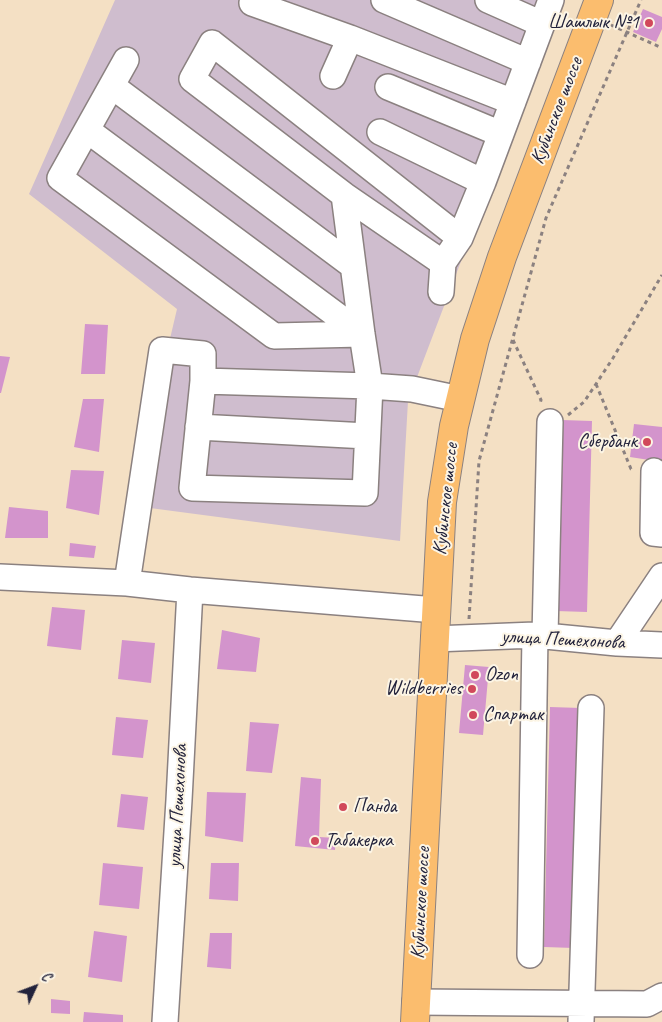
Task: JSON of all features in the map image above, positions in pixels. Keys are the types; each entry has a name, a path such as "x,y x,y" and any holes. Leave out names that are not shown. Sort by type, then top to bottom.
{"main road":[{"name":"Кубинское шоссе","path":"415,1012 442,502 454,426 475,339 502,257 602,11"}],"street":[{"path":"384,0 528,62"},
{"path":"488,0 542,24"},
{"path":"441,292 443,263 460,238 483,182 551,0"},
{"path":"252,3 350,38 513,102"},
{"path":"333,76 350,38"},
{"path":"443,263 344,194 192,79 212,42 460,238"},
{"path":"126,60 60,178 274,336 362,334"},
{"path":"112,86 353,266"},
{"path":"388,87 500,134"},
{"path":"87,130 362,334"},
{"path":"380,132 483,182"},
{"path":"127,583 162,350 203,354 203,381 192,488 365,493 370,386 344,194"},
{"path":"203,381 370,386 412,389 460,399"},
{"path":"530,956 540,636 550,422"},
{"path":"198,427 367,436"},
{"path":"654,472 653,533 662,534"},
{"path":"617,643 662,576"},
{"path":"0,577 127,583 436,610"},
{"name":"улица Пешехонова","path":"165,1022 190,590"},
{"name":"улица Пешехонова","path":"434,639 540,636 662,645"},
{"path":"582,1013 591,708"},
{"path":"415,1012 582,1013 647,1004 662,996"}],"path":[{"path":"468,638 479,461 512,339 546,218 641,0"},
{"path":"602,11 626,32 662,48"},
{"path":"512,339 541,400 538,422 550,422 570,415 584,402 614,358 662,275"},
{"path":"596,384 631,469 654,472"}],"shaded area":[{"path":"115,0 562,0 408,401 400,541 150,508 165,360 177,309 29,194"}],"building":[{"name":"Шашлык №1","path":"643,9 662,17 662,29 656,42 633,32"},
{"path":"85,324 108,325 105,374 81,374"},
{"path":"0,356 10,357 1,393 0,393"},
{"path":"83,399 104,399 99,452 74,447"},
{"path":"562,420 592,421 587,612 556,611"},
{"name":"Сбербанк","path":"634,424 662,427 662,462 630,457"},
{"path":"71,470 104,471 99,515 66,508"},
{"path":"9,507 48,511 48,538 5,538"},
{"path":"70,543 96,546 94,558 69,556"},
{"path":"52,607 85,610 81,650 47,646"},
{"path":"222,630 260,638 256,672 217,669"},
{"path":"122,640 155,643 151,683 118,679"},
{"name":"Спартак","path":"465,665 489,667 483,735 459,733"},
{"path":"550,707 581,708 574,948 544,947"},
{"path":"116,717 148,720 143,758 112,755"},
{"path":"250,722 279,724 272,773 246,771"},
{"path":"301,777 321,779 319,837 336,838 335,850 295,846"},
{"path":"207,792 246,793 243,842 205,836"},
{"path":"121,794 148,797 144,830 117,827"},
{"path":"103,863 143,867 139,909 99,905"},
{"path":"211,863 239,863 238,901 209,899"},
{"path":"94,931 127,936 122,982 88,977"},
{"path":"210,933 232,933 231,969 207,967"},
{"path":"51,999 70,1001 70,1014 51,1013"},
{"path":"84,1012 123,1015 123,1022 83,1022"}],"place":[{"name":"Шашлык №1","path":"649,23"},
{"name":"Сбербанк","path":"647,442"},
{"name":"Ozon","path":"475,675"},
{"name":"Wildberries","path":"472,689"},
{"name":"Спартак","path":"473,715"},
{"name":"Панда","path":"343,807"},
{"name":"Табакерка","path":"315,841"}]}
